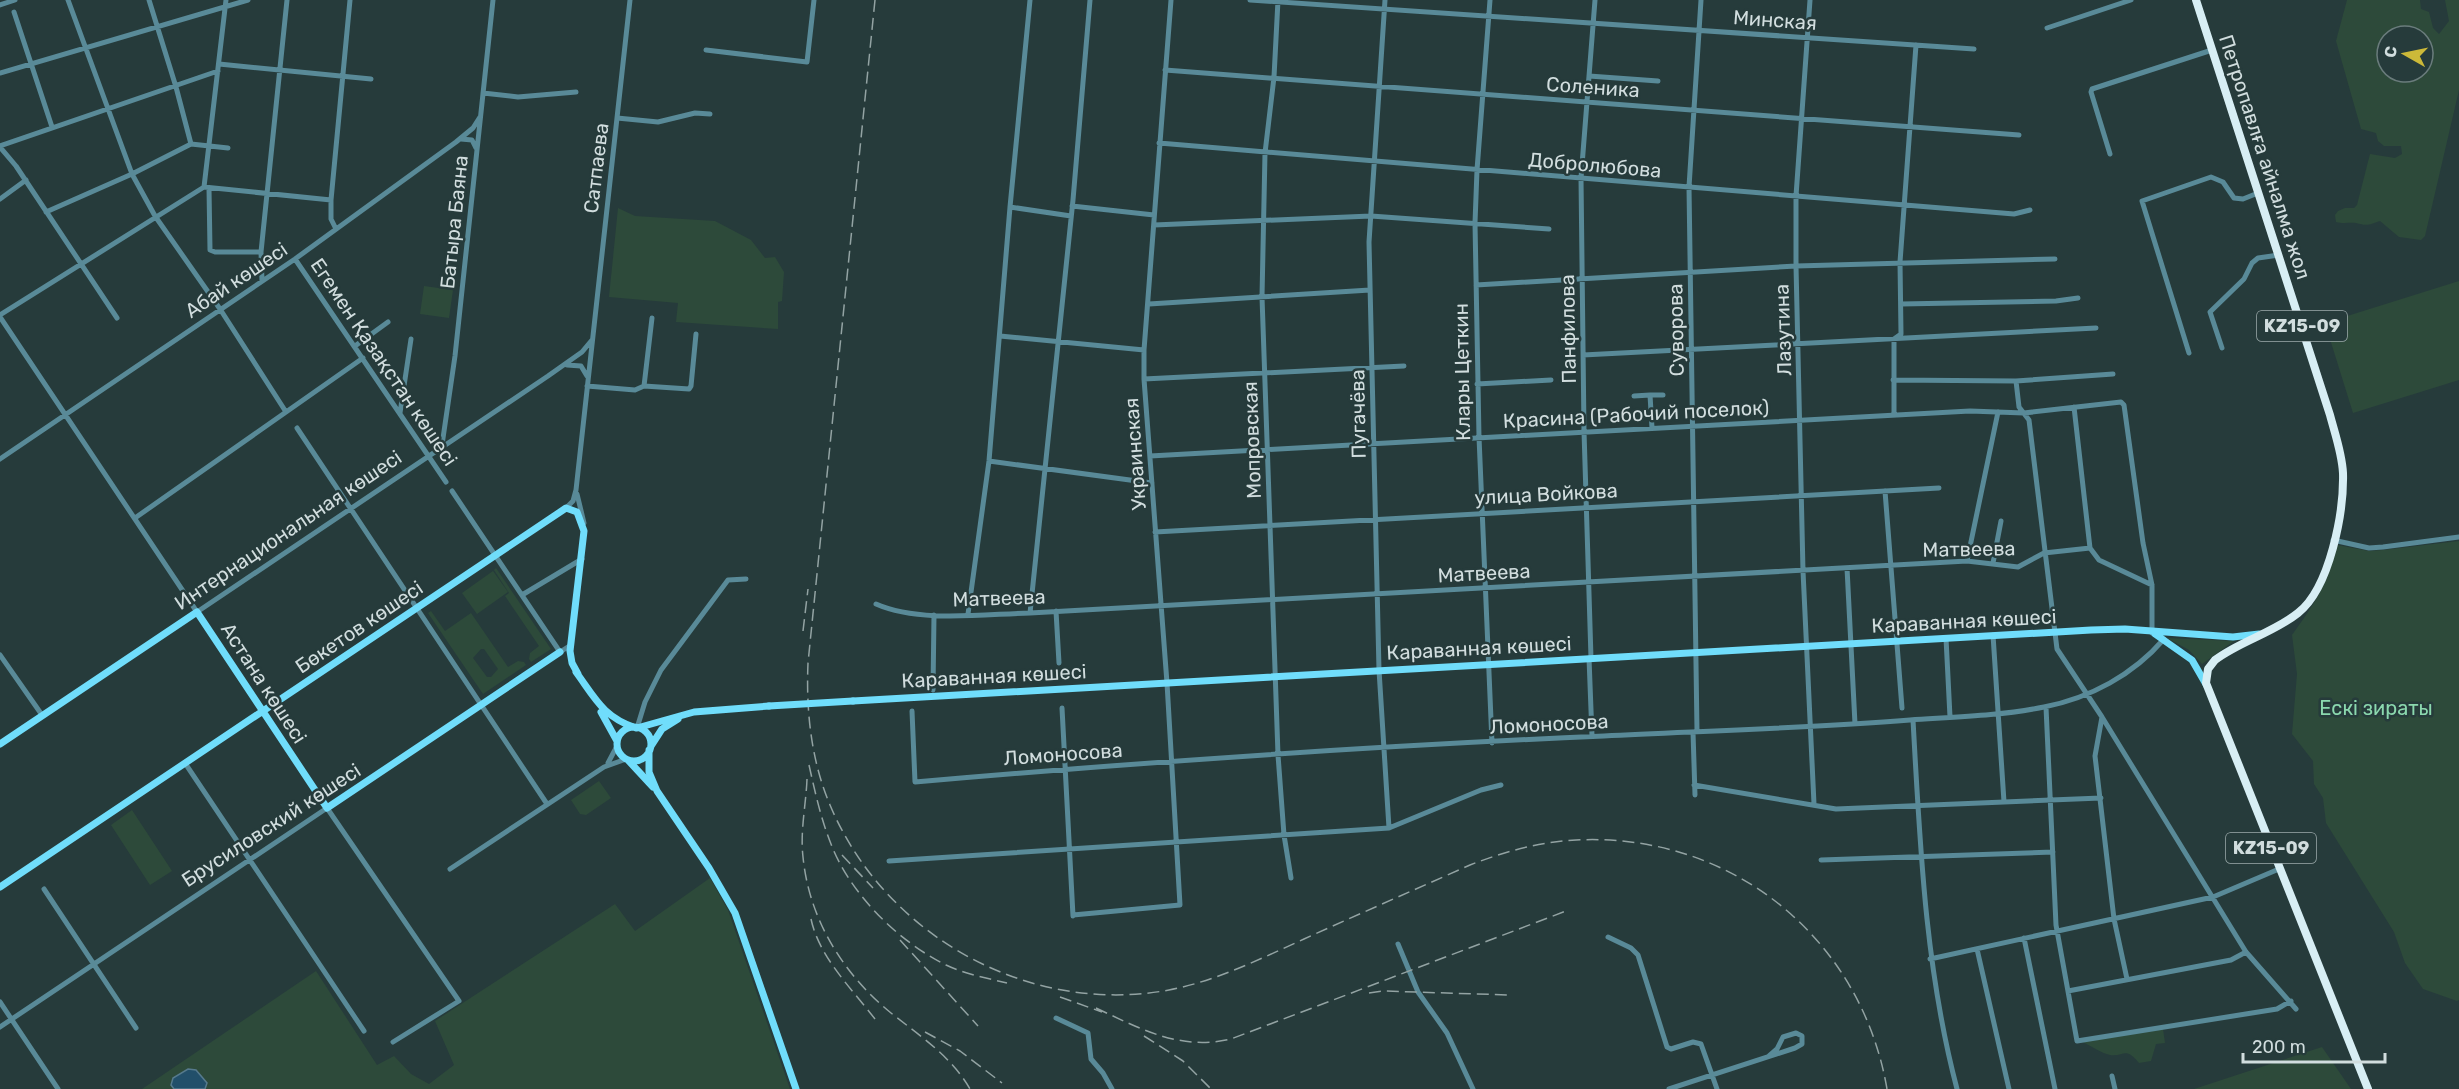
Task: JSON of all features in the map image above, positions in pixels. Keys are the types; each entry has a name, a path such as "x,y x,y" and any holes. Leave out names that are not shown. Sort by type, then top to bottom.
{"highway":[{"name":"Петропавлға айналма жол","path":"2196,0 2330,415 2341,455 2343,483 2333,540 2324,574 2312,599 2291,619 2215,660 2207,671 2207,686"},
{"name":"KZ15-09","path":"2207,686 2368,1089"}],"main road":[{"path":"566,508 577,512 584,525"},
{"name":"Бөкетов көшесі","path":"0,887 566,508"},
{"name":"Егемен Қазақстан көшесі","path":"578,674 571,661 570,645 582,559 584,525"},
{"name":"Астана көшесі","path":"197,612 327,808"},
{"name":"Интернациональная көшесі","path":"0,744 197,612"},
{"name":"Караванная көшесі","path":"636,728 694,712 1274,676 2054,632 2125,629 2234,638 2265,632"},
{"path":"2152,633 2192,660 2207,686"},
{"path":"560,652 604,718 620,754 657,791 709,868 735,913 796,1089"},
{"name":"Егемен Қазақстан көшесі","path":"560,652 564,653 607,715 636,728"},
{"name":"Брусиловский көшесі","path":"327,808 560,652"},
{"name":"Караванная көшесі","path":"649,750 662,729 694,712"},
{"path":"617,744 625,730 636,728 647,734 650,740 650,771 657,791"},
{"path":"626,759 638,760 649,750"}],"street":[{"path":"0,5 15,0"},
{"path":"68,0 132,174 155,216 220,309 286,412"},
{"path":"149,0 191,144"},
{"path":"226,0 206,187 210,250 214,252 261,252"},
{"path":"0,73 248,0"},
{"path":"262,281 261,252 286,0"},
{"path":"336,229 330,217 331,200 350,0"},
{"name":"Батыра Баяна","path":"442,446 446,427 493,0"},
{"name":"Сатпаева","path":"577,486 630,0"},
{"path":"706,50 807,62 814,0"},
{"path":"968,614 989,461 1030,0"},
{"path":"1030,613 1056,341 1072,206 1090,0"},
{"name":"Украинская","path":"1070,849 1073,916 1180,905 1167,683 1144,379 1144,350 1171,0"},
{"name":"Минская","path":"1250,0 1974,49"},
{"name":"Пугачёва","path":"1385,0 1371,216 1370,290 1379,670 1389,828"},
{"name":"Клары Цеткин","path":"1490,0 1475,223 1481,513 1492,743"},
{"name":"Панфилова","path":"1592,736 1584,431 1581,178 1595,0"},
{"name":"Суворова","path":"1695,795 1697,652 1689,187 1701,0"},
{"name":"Лазутина","path":"1810,0 1796,196 1796,266 1803,571 1814,804"},
{"path":"2048,28 2131,0"},
{"name":"Мопровская","path":"1278,1 1274,77 1265,153 1262,297 1274,676 1284,835 1291,878"},
{"path":"14,12 52,127"},
{"path":"1894,339 1901,334 1900,262 1916,45"},
{"path":"2110,154 2092,89 2212,50"},
{"path":"219,64 371,79"},
{"name":"Соленика","path":"1165,70 2019,135"},
{"path":"117,318 26,180 0,147 218,71"},
{"path":"1589,76 1658,81"},
{"path":"483,93 518,97 576,92"},
{"path":"617,118 658,122 695,113 710,114"},
{"name":"Абай көшесі","path":"0,459 295,260 456,142 473,128 480,117"},
{"path":"456,142 465,138 472,140 476,153"},
{"name":"Добролюбова","path":"1159,143 2014,214 2030,210"},
{"path":"46,212 132,174 191,144 228,148"},
{"path":"2189,353 2142,201 2211,177 2223,182 2234,198 2243,199 2258,193"},
{"path":"0,199 26,180"},
{"path":"0,316 155,216 206,187 331,200"},
{"path":"1072,206 1154,215"},
{"path":"1010,207 1071,216"},
{"path":"1154,225 1371,216 1549,229"},
{"path":"2222,348 2210,312 2244,279 2252,263 2258,258 2279,255"},
{"path":"1476,285 1796,266 2055,259"},
{"name":"Егемен Қазақстан көшесі","path":"295,260 446,482"},
{"path":"1149,304 1370,290"},
{"path":"1901,304 2056,301 2078,298"},
{"name":"Астана көшесі","path":"0,316 197,612"},
{"path":"644,386 652,318"},
{"path":"355,346 388,322"},
{"path":"1583,356 2096,328"},
{"path":"560,368 571,364 580,366 587,374 588,385 635,390 644,386 685,390 690,388 696,334"},
{"path":"1000,336 1144,350"},
{"path":"400,413 411,339"},
{"path":"1894,339 1894,415"},
{"name":"Интернациональная көшесі","path":"197,612 560,368 582,352 592,340"},
{"path":"135,518 363,358"},
{"path":"1144,379 1404,366"},
{"path":"1893,380 2016,381 2113,374"},
{"path":"1477,384 1551,380"},
{"path":"2016,381 2019,408 2029,420 2058,650 2102,717 2246,952 2296,1009"},
{"path":"1650,395 1652,428"},
{"path":"1634,396 1663,395"},
{"name":"Красина (Рабочий поселок)","path":"1150,456 1970,411 2024,413 2123,402 2143,543 2152,585"},
{"path":"2074,407 2090,548 2099,560 2152,585 2152,633"},
{"path":"1967,561 1998,412"},
{"path":"446,427 450,435 460,435"},
{"path":"297,428 547,804"},
{"path":"989,461 1152,483"},
{"name":"Егемен Қазақстан көшесі","path":"577,486 584,525"},
{"name":"Бөкетов көшесі","path":"566,508 574,499 577,486"},
{"name":"улица Войкова","path":"1155,532 1939,488"},
{"name":"Егемен Қазақстан көшесі","path":"452,491 560,652"},
{"path":"1885,491 1902,708"},
{"path":"1993,563 2001,521"},
{"path":"2333,540 2369,548 2459,537"},
{"name":"Матвеева","path":"876,604 896,611 933,615 1030,613 1967,561 2018,567 2044,553 2090,548"},
{"path":"522,595 582,559"},
{"path":"1847,568 1855,724"},
{"path":"636,728 645,702 661,670 728,580 746,579"},
{"path":"1056,611 1059,663"},
{"path":"933,615 933,690"},
{"path":"1993,635 2004,802"},
{"path":"1946,638 1950,717"},
{"name":"Ломоносова","path":"912,711 915,782 1065,769 1384,748 1592,736 1811,728 1998,714 2046,707 2088,695 2140,664 2164,639"},
{"path":"554,643 561,646 570,645"},
{"path":"560,652 570,645"},
{"path":"0,655 42,716"},
{"path":"2046,707 2057,931 2077,1041 2277,1009 2291,1001"},
{"path":"1062,708 1070,849"},
{"path":"2102,717 2095,753 2114,919 2127,979"},
{"path":"1912,720 1930,959 1957,1089"},
{"path":"607,765 617,744"},
{"path":"450,869 607,765 626,759"},
{"path":"185,763 364,1031"},
{"path":"889,861 1389,828 1481,790 1502,785"},
{"path":"1694,785 1836,808 2101,798"},
{"name":"Астана көшесі","path":"327,808 459,1001 393,1042"},
{"name":"Брусиловский көшесі","path":"0,1027 327,808"},
{"path":"1821,860 2053,852"},
{"path":"1930,959 2212,897 2279,868"},
{"path":"44,890 136,1028"},
{"path":"1608,937 1631,948 1638,955 1667,1047 1671,1049 1693,1042 1701,1044 1717,1089"},
{"path":"2024,938 2055,1089"},
{"path":"1398,944 1418,992 1447,1033 1473,1089"},
{"path":"1977,949 2009,1089"},
{"path":"2068,991 2231,960 2246,952"},
{"path":"0,1002 58,1089"},
{"path":"1056,1018 1088,1033 1091,1059 1113,1089"},
{"path":"1669,1089 1801,1046 1802,1036 1796,1033 1783,1036 1777,1049 1769,1056"},
{"path":"2112,1076 2115,1089"}],"green space":[{"path":"2347,0 2420,0 2421,9 2429,12 2432,24 2375,24 2375,84 2435,84 2435,30 2439,34 2449,21 2445,0 2459,0 2459,90 2425,236 2421,240 2399,237 2380,221 2366,225 2336,222 2335,215 2338,211 2354,208 2357,205 2370,154 2395,158 2402,154 2401,146 2384,146 2378,141 2376,133 2361,129 2336,41"},
{"path":"618,208 635,216 715,221 751,240 765,258 775,257 784,272 782,301 778,302 778,329 676,322 678,303 609,297"},
{"path":"2459,281 2459,380 2353,413 2325,323"},
{"path":"424,286 453,290 449,318 420,314"},
{"name":"Ескі зираты","path":"2459,541 2459,1000 2457,1001 2423,989 2405,963 2394,932 2326,823 2323,798 2314,784 2313,761 2292,734 2297,674 2292,635 2320,593 2337,545 2369,551"},
{"path":"496,568 551,649 531,662 530,653 539,646 505,596 509,593 494,570"},
{"path":"493,571 508,592 477,614 462,593"},
{"path":"431,611 445,631 471,613 508,667 518,661 526,665 483,694 428,613","holes":["481,649 484,649 498,669 491,677 487,677 473,658"]},
{"path":"2167,638 2234,641 2202,664 2189,650"},
{"path":"599,781 611,798 586,815 580,814 571,800"},
{"path":"132,810 172,871 150,885 111,825"},
{"path":"710,878 728,910 790,1089 142,1089 316,971 377,1065 394,1056 411,1074 429,1084 454,1065 435,1021 615,904 635,931"},
{"path":"2163,1029 2165,1043 2156,1044 2151,1061 2139,1063 2131,1055 2125,1053 2110,1055 2083,1042"},
{"path":"2322,1047 2351,1089 2194,1089"}],"water":[{"path":"188,1069 196,1070 207,1083 205,1089 174,1089 171,1085 173,1078"}],"railway":[{"path":"875,0 808,681 809,717 814,753 830,805 855,852 886,893 925,928 968,956 1015,977 1065,990 1116,995 1169,990 1221,975 1470,865 1508,852 1535,845 1576,840 1633,842 1686,854 1735,875 1780,904 1818,941 1849,985 1872,1034 1887,1089"},
{"path":"803,631 808,589"},
{"path":"809,765 824,825 839,863 850,881 878,915 911,943 946,965 1007,983"},
{"path":"807,779 803,857 813,902 831,944 858,981 874,998 924,1038 954,1066 970,1089"},
{"path":"842,855 873,888"},
{"path":"1096,1008 1145,1030 1178,1040 1212,1042 1231,1039 1566,911"},
{"path":"811,919 815,933 829,959 875,1019"},
{"path":"900,940 978,1026"},
{"path":"1369,993 1383,991 1510,995"},
{"path":"1060,997 1102,1012"},
{"path":"925,1032 960,1051 1002,1083"},
{"path":"1144,1036 1183,1061 1211,1089"}]}
